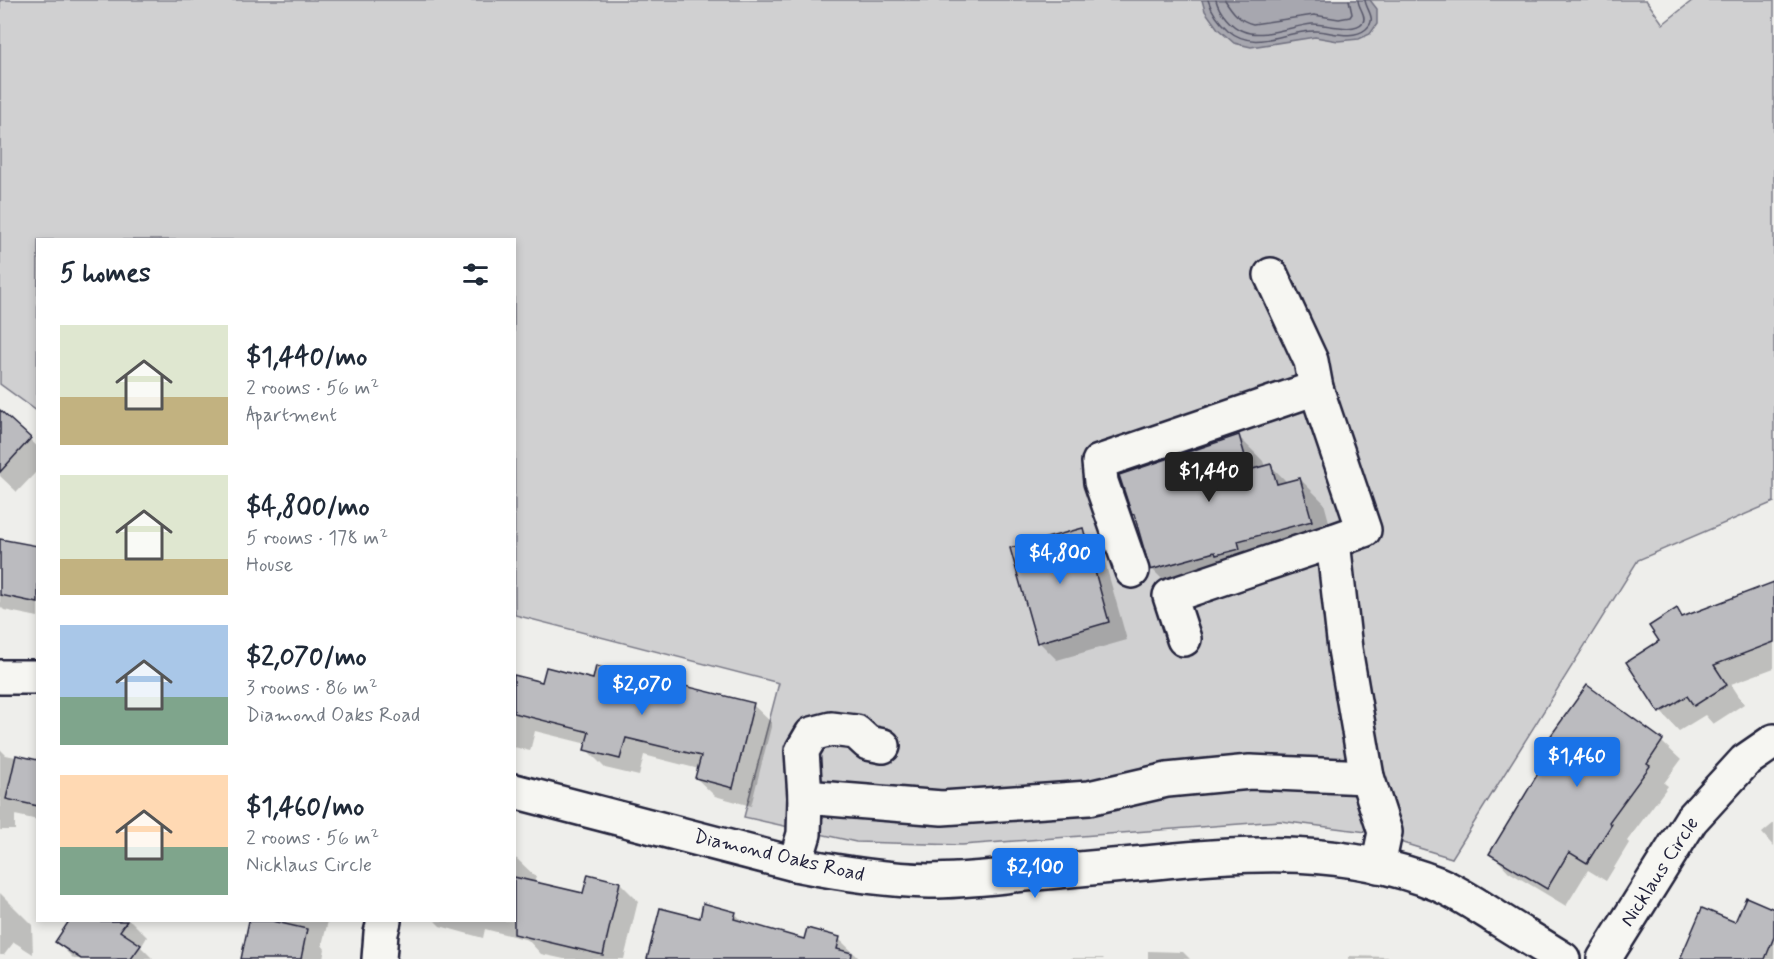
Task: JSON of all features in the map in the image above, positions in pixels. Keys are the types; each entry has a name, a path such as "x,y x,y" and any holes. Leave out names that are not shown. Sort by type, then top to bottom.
{"street":[{"path":"1184,639 1170,596 1364,530 1316,388 1311,361 1271,275"},
{"path":"1132,571 1101,482 1099,462 1316,388"},
{"path":"1333,541 1345,650 1367,777 1385,832 1378,866"},
{"path":"0,677 36,677"},
{"path":"795,864 804,834 805,798 802,751 812,734 831,729 856,732 868,743 883,746"},
{"name":"Nicklaus Circle","path":"1604,959 1691,820 1745,761 1774,741"},
{"path":"805,798 942,808 1089,798 1167,780 1250,772 1367,777"},
{"name":"Diamond Oaks Road","path":"516,792 795,864 838,873 879,878 931,881 1226,855 1311,855 1378,866 1439,885 1473,903 1563,959"},
{"path":"379,959 384,922"}],"shaded area":[{"path":"0,0 1646,0 1663,24 1693,0 1774,0 1774,502 1638,560 1452,858 1367,832 1280,821 962,845 856,842 744,817 779,683 516,615 516,238 36,238 36,410 0,384"}],"water":[{"path":"1202,0 1370,0 1377,9 1377,24 1370,34 1359,39 1338,41 1315,37 1251,47 1234,43 1218,29 1205,11"}],"building":[{"path":"0,410 31,438 0,472"},
{"path":"1239,435 1249,470 1271,464 1277,484 1300,478 1312,521 1238,541 1240,549 1216,555 1215,552 1150,570 1134,514 1132,515 1119,475"},
{"path":"1083,528 1109,622 1037,643 1010,548"},
{"path":"0,539 36,546 36,603 0,595"},
{"path":"1774,582 1774,642 1714,665 1727,685 1694,706 1687,696 1659,713 1626,662 1659,641 1649,626 1677,608 1682,617"},
{"path":"596,666 754,703 733,788 695,778 701,756 626,738 620,759 584,750 589,732 516,714 516,676 542,682 546,667 593,679"},
{"path":"1587,685 1663,740 1647,764 1650,766 1609,822 1612,824 1587,863 1569,852 1547,889 1489,854 1545,762 1537,755"},
{"path":"16,755 36,760 36,806 6,799"},
{"path":"588,874 620,882 603,955 514,934 516,877 583,893"},
{"path":"1746,897 1774,909 1774,937 1765,959 1680,959 1702,908 1735,922"},
{"path":"703,903 736,912 734,919 804,939 807,928 840,937 837,949 852,953 851,959 647,959 660,908 700,918"},
{"path":"68,922 126,922 120,931 141,945 131,959 81,959 55,942"},
{"path":"249,922 276,922 307,929 301,959 241,959"}]}
